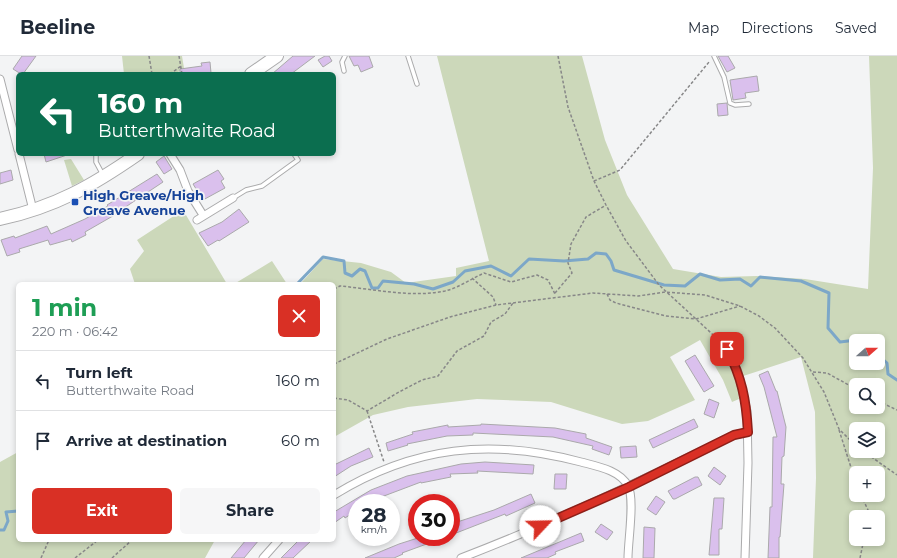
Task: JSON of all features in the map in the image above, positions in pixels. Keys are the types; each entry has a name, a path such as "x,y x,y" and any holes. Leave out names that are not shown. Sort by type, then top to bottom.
{"main road":[{"path":"254,72 277,56"},
{"path":"0,220 66,198 105,177 135,156"}],"street":[{"path":"0,79 16,142"},
{"path":"20,156 33,210"},
{"path":"171,156 180,170 200,218 233,198"},
{"path":"727,349 738,372 743,388 747,411 746,558"},
{"path":"461,558 500,543 629,487 734,435 748,432"},
{"path":"336,494 386,467 408,460 460,450 514,450 542,453 594,466 613,473 625,481 629,487 631,502 628,558"},
{"path":"263,558 277,542"}],"lane":[{"path":"344,71 342,62 345,56"},
{"path":"408,56 417,84"},
{"path":"714,56 724,77 730,103 735,105 749,104"},
{"path":"96,156 96,162 105,177"},
{"path":"233,198 246,190 262,186 298,160 295,156"}],"path":[{"path":"149,56 152,72"},
{"path":"179,56 182,72"},
{"path":"558,56 568,107 594,181 626,241 665,292 727,349"},
{"path":"594,181 620,170 714,56"},
{"path":"172,72 180,66"},
{"path":"554,298 555,294 572,273 568,263 571,244 586,217 606,206"},
{"path":"336,288 340,286 410,293 430,293 446,291 484,273 511,282 537,275 548,280 555,294"},
{"path":"472,278 493,297 496,305"},
{"path":"336,363 387,339 450,317 496,305 593,294 638,296 665,292 705,295 740,306 759,316 775,328 803,358 824,392 839,429 851,466"},
{"path":"607,294 610,300 616,303 666,316 696,319 740,306"},
{"path":"367,411 376,404 422,380 438,376 457,351 484,336 491,322 505,314 513,302"},
{"path":"813,372 827,373 849,385"},
{"path":"336,398 348,400 367,411 386,467"},
{"path":"885,404 897,410"},
{"path":"839,429 849,439"},
{"path":"873,458 897,475"},
{"path":"42,558 48,542"},
{"path":"75,558 95,542"},
{"path":"112,558 130,542"},
{"path":"860,558 863,546"}],"green space":[{"path":"122,56 182,56 184,68 178,72 124,72"},
{"path":"437,56 582,56 605,140 627,195 673,269 721,277 757,276 805,279 868,289 873,168 869,56 897,56 897,558 813,558 816,478 815,412 801,357 737,378 739,399 732,402 723,380 700,340 670,357 695,400 648,421 622,424 551,402 477,399 408,407 373,415 336,436 336,282 302,282 323,259 361,263 391,272 406,283 456,276 456,268 489,261"},
{"path":"71,159 84,180 72,186 64,160"},
{"path":"183,210 226,282 134,282 130,269 144,251 137,240"},
{"path":"272,261 286,282 237,282"},
{"path":"16,453 16,542 214,542 205,558 0,558 0,462"}],"building":[{"path":"22,56 36,56 24,72 18,72 13,69"},
{"path":"293,56 315,56 294,72 274,72"},
{"path":"325,56 329,56 332,61 323,67 318,60"},
{"path":"349,56 369,56 373,67 361,72 358,65 354,66"},
{"path":"718,56 728,56 735,68 727,72"},
{"path":"210,62 211,72 180,72 180,69 202,66 201,63"},
{"path":"757,76 759,91 745,93 746,98 733,100 730,80"},
{"path":"727,103 728,115 718,116 717,104"},
{"path":"44,156 64,156 46,162"},
{"path":"164,156 172,169 164,174 156,162"},
{"path":"11,170 13,180 0,184 0,173"},
{"path":"218,170 224,179 221,181 225,188 203,200 193,184"},
{"path":"157,174 163,182 124,208 125,209 85,232 86,235 72,242 71,239 50,245 48,240 19,249 20,252 7,256 1,240 14,236 15,238 47,226 51,234 85,219 108,206 107,205"},
{"path":"239,209 249,222 219,241 218,240 208,246 199,233 222,222"},
{"path":"695,355 714,386 704,392 685,361"},
{"path":"768,371 777,391 786,427 784,456 782,457 781,484 784,484 779,537 779,558 768,558 770,507 772,507 773,437 777,437 764,387 759,375"},
{"path":"709,399 719,403 714,418 704,414"},
{"path":"694,419 698,427 653,448 649,440"},
{"path":"481,424 555,428 586,434 586,438 612,447 609,455 592,449 593,446 553,437 473,433 473,435 447,436 407,444 408,445 388,451 386,443 413,434 412,432 448,425 448,427"},
{"path":"636,446 637,457 621,458 620,447"},
{"path":"369,448 373,457 351,466 336,476 336,464"},
{"path":"485,462 534,465 533,474 477,471 478,473 450,474 451,477 421,482 389,494 364,494 407,476 461,464"},
{"path":"714,467 726,476 720,485 708,476"},
{"path":"555,474 567,474 566,489 554,489"},
{"path":"695,477 698,477 702,485 673,499 668,491"},
{"path":"531,494 535,503 506,516 505,514 460,532 460,521 494,510"},
{"path":"656,496 665,502 656,515 647,509"},
{"path":"714,498 724,498 722,529 719,529 719,555 709,555"},
{"path":"348,504 348,516 345,518 344,516 336,522 336,511"},
{"path":"601,524 613,532 607,540 595,532"},
{"path":"644,527 655,528 654,558 643,558"},
{"path":"581,533 584,541 555,552 556,554 547,558 521,558"},
{"path":"408,541 408,546 421,546 402,553 403,554 394,558 365,558 394,546 400,546 400,544"},
{"path":"244,542 257,542 244,558 231,558"},
{"path":"297,542 310,542 293,558 281,558"}],"waterway":[{"path":"299,282 323,257 344,261 345,273 352,276 360,269 365,271 372,288 378,288 383,281 414,284 433,289 453,282 465,271 491,266 511,276 529,259 564,261 588,259 596,253 606,254 611,261 614,270 664,285 685,286 700,274 720,280 740,279 751,286 760,277 801,281 829,293 828,328 840,342 849,341"},
{"path":"885,361 887,363 888,374 897,380"},
{"path":"0,530 4,530 8,521 6,512 16,511"}],"place":[{"name":"High Greave/High Greave Avenue","path":"75,202"}],"route":[{"path":"540,526 629,487 734,435 748,432 746,400 743,388 738,372 727,349"}]}
